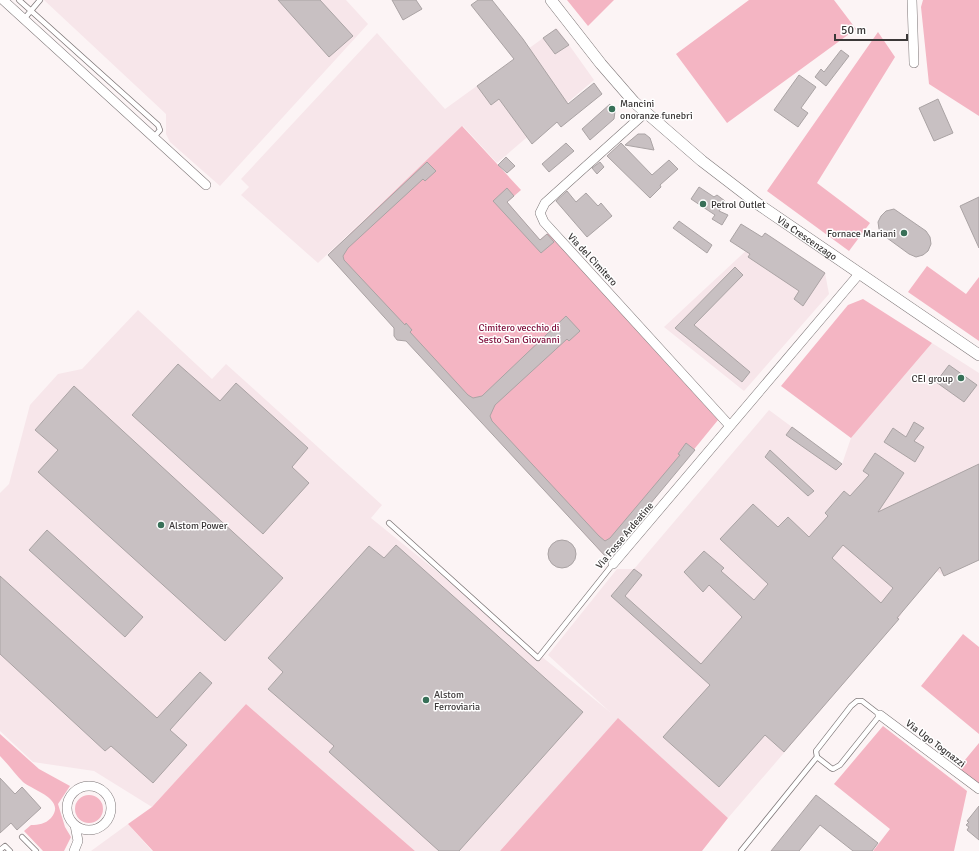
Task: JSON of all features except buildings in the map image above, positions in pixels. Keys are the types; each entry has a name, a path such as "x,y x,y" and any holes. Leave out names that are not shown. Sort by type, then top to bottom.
{"street":[{"path":"3,0 206,185"},
{"name":"Via Crescenzago","path":"551,0 611,76 645,113 732,186 979,355"},
{"path":"912,0 914,63"},
{"name":"Via del Cimitero","path":"645,113 545,203 540,213 544,222 730,426"},
{"name":"Via Fosse Ardeatine","path":"613,564 859,274"},
{"name":"Via Ugo Tognazzi","path":"880,715 979,789"},
{"path":"75,848 93,830 106,824 112,811 109,796 98,787 83,786 71,795 67,808 70,820 74,825 80,829 93,830"},
{"path":"74,825 78,836 75,848"}],"lane":[{"path":"19,0 158,125 160,130 154,137"},
{"path":"24,19 40,0"},
{"name":"Via Fosse Ardeatine","path":"388,522 538,658 613,564"},
{"name":"Via Ugo Tognazzi","path":"741,851 817,757 817,748 854,703 862,701 880,715"},
{"path":"817,757 831,768 837,768 880,715"},
{"path":"22,837 36,851"},
{"path":"0,850 5,846 10,851"}],"shaded area":[{"path":"44,0 346,0 368,24 220,186 170,142 166,134 166,114"},
{"path":"557,28 594,80 497,163 463,126 318,263 241,195 249,187 241,179 377,33 445,109"},
{"path":"765,233 825,273 829,294 744,391 664,327"},
{"path":"138,310 212,379 226,364 382,505 371,518 610,712 548,655 617,569 634,569 769,410 842,464 851,438 932,343 979,373 979,560 944,576 937,571 903,610 899,619 728,818 618,719 500,851 415,851 246,704 152,807 94,771 33,762 0,731 0,493 9,484 30,405 58,374 82,369"},
{"path":"128,824 152,851 91,851"}],"green space":[{"path":"567,0 614,0 588,26"},
{"path":"749,0 834,0 856,29 727,123 676,54"},
{"path":"923,0 979,0 979,116 929,84 921,7"},
{"path":"878,32 895,57 817,183 870,223 849,251 767,191"},
{"name":"Cimitero vecchio di Sesto San Giovanni","path":"462,126 521,190 507,202 540,240 548,233 718,420 606,557 328,255"},
{"path":"927,266 966,294 979,277 979,341 908,292"},
{"path":"863,299 932,343 851,438 781,386 848,305"},
{"path":"963,634 979,647 979,734 921,686"},
{"path":"246,704 415,851 153,851 128,824 152,807"},
{"path":"618,718 728,818 702,851 500,851"},
{"path":"883,726 967,791 954,851 873,851 890,829 834,784"},
{"path":"0,734 39,769 70,786 58,804 65,827 71,837 64,851 43,851 24,831 31,825 42,824 49,820 55,811 55,805 52,800 23,782 0,756"},
{"path":"979,743 979,791 955,772"},
{"path":"89,795 99,799 103,809 99,819 89,823 79,819 75,809 79,799"}],"place":[{"name":"Mancini onoranze funebri","path":"612,109"},
{"name":"Petrol Outlet","path":"703,204"},
{"name":"Fornace Mariani","path":"904,233"},
{"name":"CEI group","path":"961,378"},
{"name":"Alstom Power","path":"161,525"},
{"name":"Alstom Ferroviaria","path":"426,700"}]}
